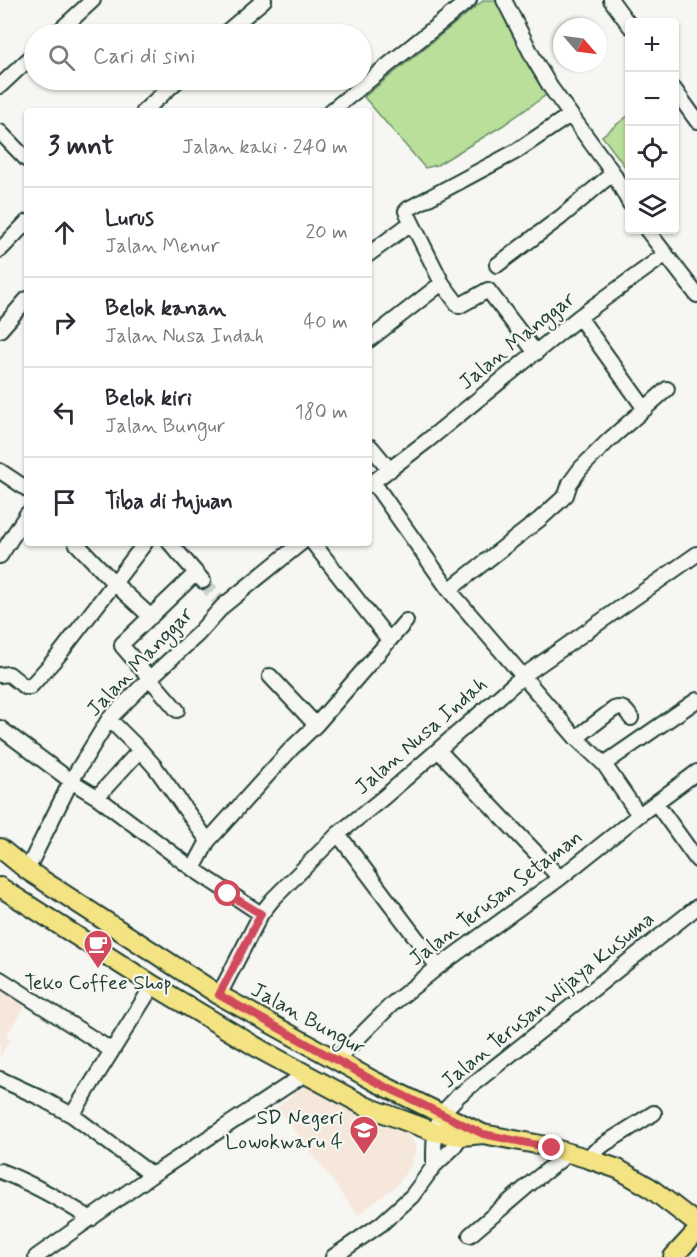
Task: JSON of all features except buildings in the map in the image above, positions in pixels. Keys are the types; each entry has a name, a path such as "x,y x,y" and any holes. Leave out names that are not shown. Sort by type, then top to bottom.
{"main road":[{"name":"Jalan Bungur","path":"0,848 27,870 219,995 335,1060 442,1114 464,1130"},
{"name":"Jalan Bungur","path":"0,886 153,985 263,1051 365,1106 435,1132 464,1130 562,1151 618,1170 649,1187 697,1224"},
{"path":"263,1051 276,1027"},
{"path":"673,1257 697,1231"}],"street":[{"path":"67,24 93,0"},
{"path":"236,24 264,0"},
{"path":"372,78 469,0"},
{"path":"504,0 546,79 613,173 625,195"},
{"path":"611,0 625,19"},
{"path":"0,86 24,63"},
{"path":"147,108 167,90"},
{"path":"335,108 357,90"},
{"path":"679,95 697,121"},
{"path":"536,353 488,290 459,306 442,284 406,210 515,152 570,115"},
{"path":"0,132 24,157"},
{"path":"497,265 561,217 613,173"},
{"path":"372,252 411,223"},
{"path":"0,250 24,225"},
{"path":"650,234 697,295"},
{"name":"Jalan Manggar","path":"372,483 579,317 666,254"},
{"path":"372,338 442,284"},
{"path":"0,330 24,303"},
{"path":"579,317 645,409"},
{"path":"449,590 561,500 581,468 667,389"},
{"path":"372,448 390,470"},
{"path":"0,471 24,487"},
{"path":"372,485 449,590 576,738 604,764 639,815"},
{"path":"0,556 24,519"},
{"path":"79,546 151,617"},
{"path":"0,675 9,674 25,687 30,687 58,656 143,546"},
{"path":"173,546 200,577 151,617 122,646 177,710"},
{"name":"Jalan Manggar","path":"27,870 71,781 109,719 198,634 222,604 294,546"},
{"path":"315,546 389,640"},
{"name":"Jalan Nusa Indah","path":"219,995 261,914 338,834 383,798 523,676 697,554"},
{"path":"193,870 208,841 291,749 316,725 406,621"},
{"path":"270,676 316,725"},
{"path":"604,764 697,700"},
{"path":"576,738 619,707 625,709 630,718"},
{"path":"109,719 154,767 208,841"},
{"path":"0,728 71,781 97,797 193,870 261,914"},
{"path":"97,797 140,750"},
{"path":"438,750 560,878"},
{"name":"Jalan Terusan Setaman","path":"335,1060 392,1004 438,967 560,878 697,772"},
{"path":"656,803 697,860"},
{"path":"338,834 438,967"},
{"name":"Jalan Terusan Wijaya Kusuma","path":"434,1166 433,1144 442,1114 463,1092 697,907"},
{"path":"0,979 111,1050"},
{"path":"72,1115 153,985"},
{"path":"36,1257 152,1175 305,1074"},
{"path":"0,1079 72,1115 152,1175"},
{"path":"470,1235 531,1183 562,1151 606,1143 654,1113"},
{"path":"333,1257 381,1224 412,1196 434,1166 453,1148 464,1130"},
{"path":"0,1171 14,1176 91,1219"}],"shaded area":[{"path":"0,987 26,1004 6,1036 10,1040 0,1056"},
{"name":"SD Negeri Lowokwaru 4","path":"307,1084 409,1132 416,1147 411,1165 397,1185 358,1215 277,1107"}],"green space":[{"path":"484,0 500,0 549,93 502,126 437,165 425,168 364,97"},
{"path":"625,118 625,167 602,136"}],"tunnel":[{"path":"203,581 221,603"}],"place":[{"name":"Teko Coffee Shop","path":"98,970"},
{"name":"SD Negeri Lowokwaru 4","path":"364,1156"}],"route":[{"path":"228,894 261,914 219,995 374,1081 483,1134 552,1148"}]}
